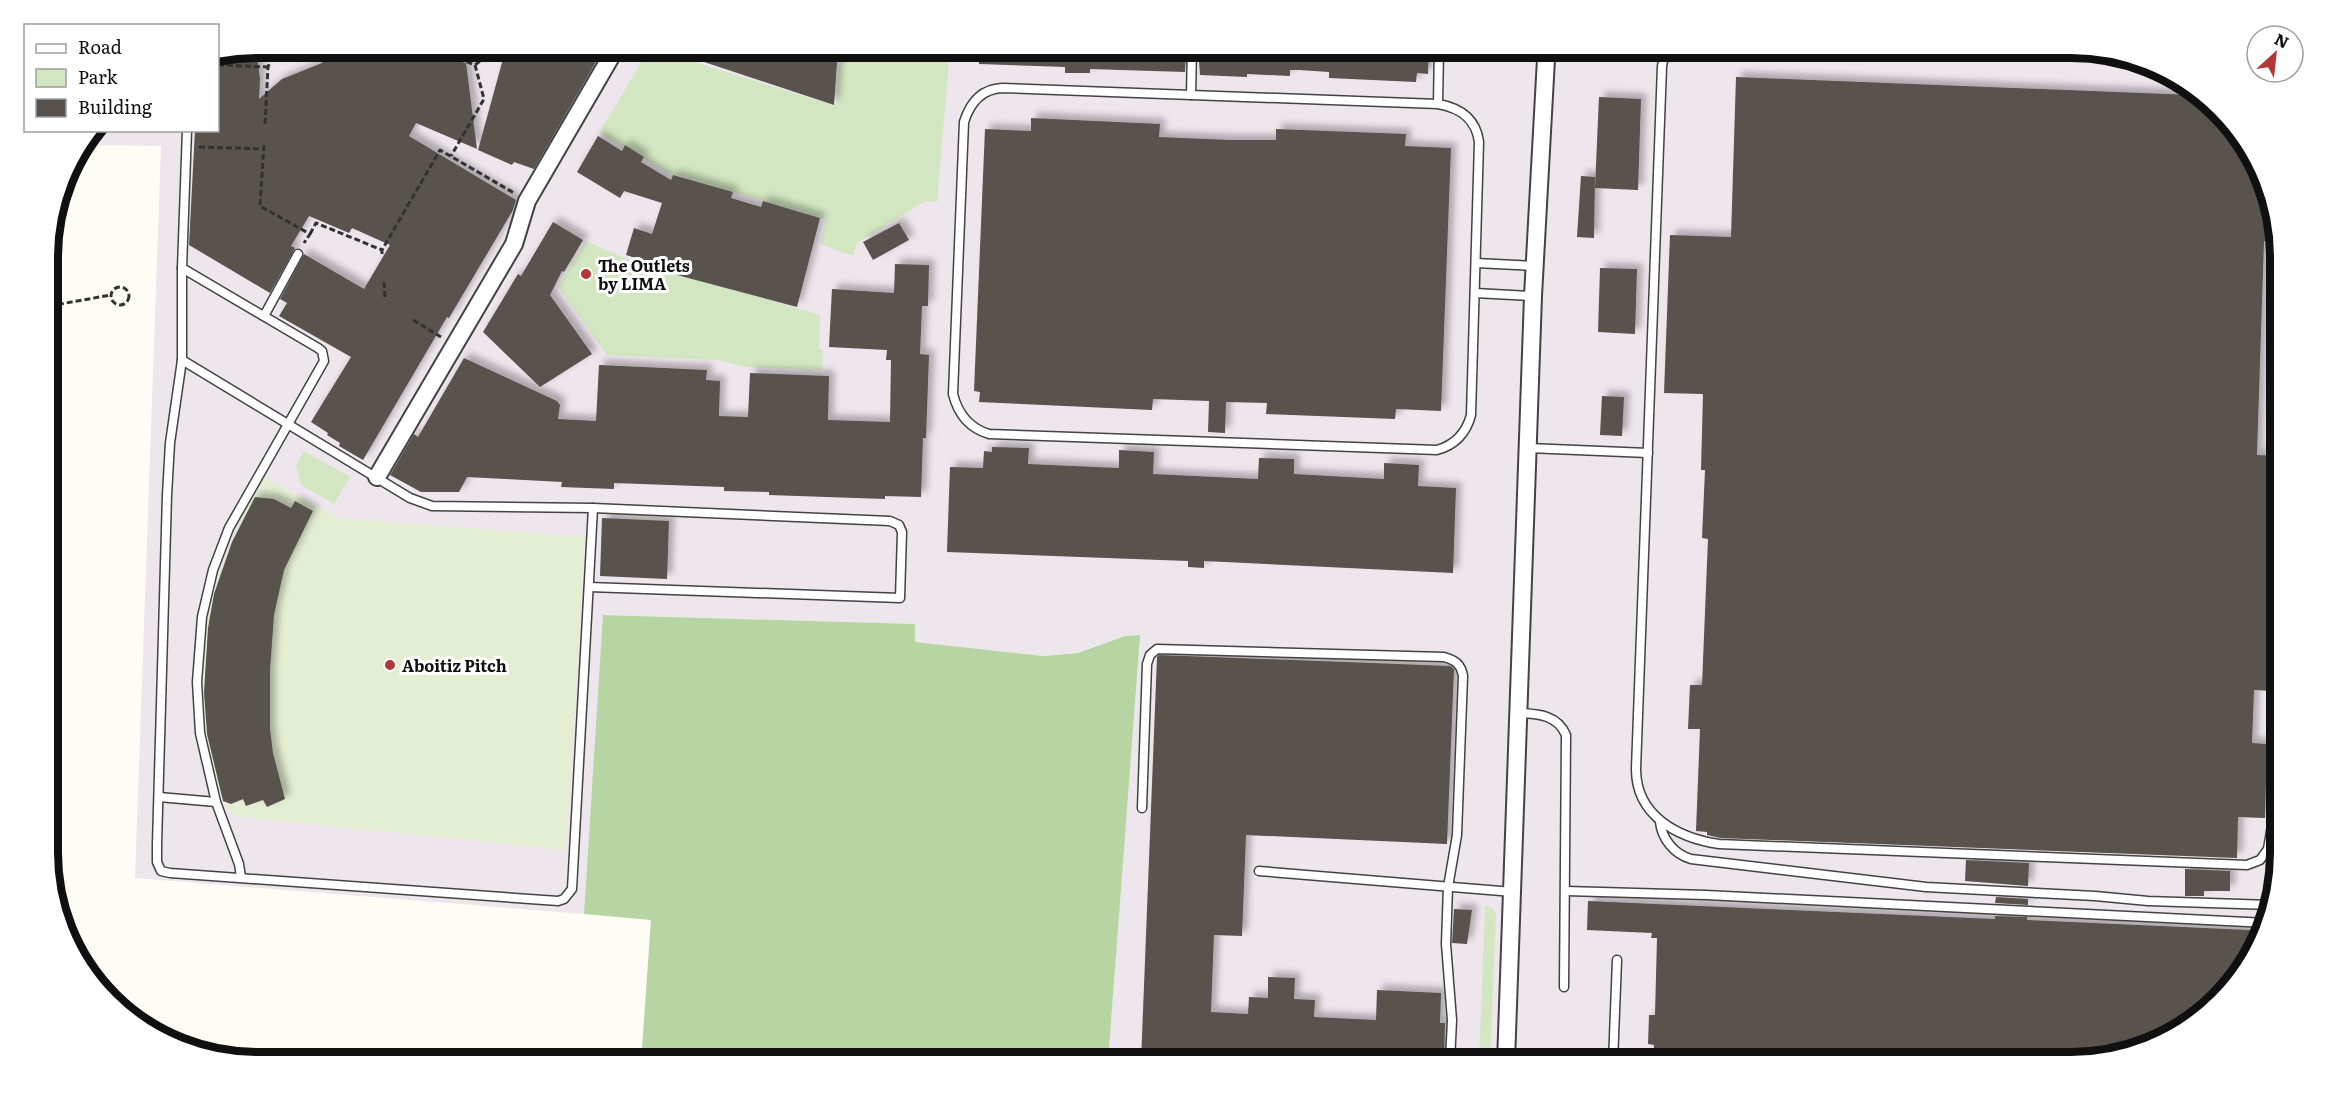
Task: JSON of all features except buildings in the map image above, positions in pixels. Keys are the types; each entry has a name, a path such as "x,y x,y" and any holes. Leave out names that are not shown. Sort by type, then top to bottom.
{"street":[{"path":"1506,1051 1534,266 1546,58"},
{"path":"377,477 514,244 527,201 610,59"}],"lane":[{"path":"1191,95 1192,58"},
{"path":"1438,104 1439,58"},
{"path":"1664,58 1636,782 1639,793 1660,822 1690,839 1719,844 2247,865 2260,860 2268,849 2270,837"},
{"path":"1002,88 1438,104 1464,113 1471,119 1478,132 1471,415 1466,429 1457,441 1437,450 989,434 976,429 959,411 953,394 964,122 972,105 985,92 1002,88"},
{"path":"187,132 182,268 182,360 169,453 157,862 160,871 558,901 564,899 572,889 593,508"},
{"path":"264,316 298,254"},
{"path":"1476,263 1534,266"},
{"path":"182,268 318,348 324,356 324,361 290,423 229,528 213,570 202,617 197,656 198,712 204,755 216,802 239,864 241,877"},
{"path":"1475,293 1533,296"},
{"path":"182,360 290,423 410,498 432,506 593,508 895,522 902,532 900,598 590,587"},
{"path":"1528,447 1648,453"},
{"path":"1142,808 1147,664 1150,655 1157,649 1444,657 1455,661 1462,669 1463,676 1458,835 1448,887 1446,944 1452,1020 1451,1051"},
{"path":"1518,712 1551,718 1560,724 1566,735 1564,987"},
{"path":"159,797 216,802"},
{"path":"1660,822 1662,833 1672,848 1683,857 1691,859 1926,887 2148,901 2263,905"},
{"path":"1259,871 1513,892"},
{"path":"1566,891 1706,894 2257,923"},
{"path":"1613,1051 1617,960"}],"path":[{"path":"265,124 268,67 271,59"},
{"path":"459,59 475,65"},
{"path":"475,65 483,59"},
{"path":"219,65 268,67"},
{"path":"451,156 484,99 475,65"},
{"path":"187,146 264,147 260,206 310,234"},
{"path":"298,254 316,223 382,252 440,150 527,201"},
{"path":"384,282 385,300"},
{"path":"59,304 111,295 114,290 122,287 130,295 129,302 120,306 114,304 111,295"},
{"path":"413,320 455,345"}],"shaded area":[{"path":"2072,58 2111,62 2148,74 2171,85 2193,100 2229,136 2244,158 2255,181 2264,206 2269,231 2270,853 2267,892 2260,917 2244,952 2229,974 2203,1002 2160,1031 2111,1048 2085,1051 1109,1052 1139,635 1125,636 1078,653 1044,656 914,642 915,624 604,615 584,914 135,878 161,146 93,145 103,132 219,132 219,62 244,59"}],"green space":[{"path":"644,59 684,59 832,105 836,104 837,100 839,59 949,59 937,202 925,201 857,243 853,256 820,244 826,219 669,173 599,133"},
{"path":"586,241 624,258 820,315 819,349 823,350 822,370 746,367 718,360 607,355 558,287"},
{"path":"304,451 350,477 334,504 301,485 296,465"},
{"name":"Aboitiz Pitch","path":"264,477 339,518 585,537 566,850 233,816 221,795 210,757 204,719 202,682 204,647 209,612 218,578 246,510"},
{"path":"603,615 915,624 915,642 1044,656 1078,653 1125,636 1140,635 1109,1052 642,1052 651,920 584,914"},
{"path":"1485,906 1493,909 1496,914 1490,1051 1479,1051"}],"place":[{"name":"The Outlets by LIMA","path":"586,274"},
{"name":"Aboitiz Pitch","path":"390,665"}]}
